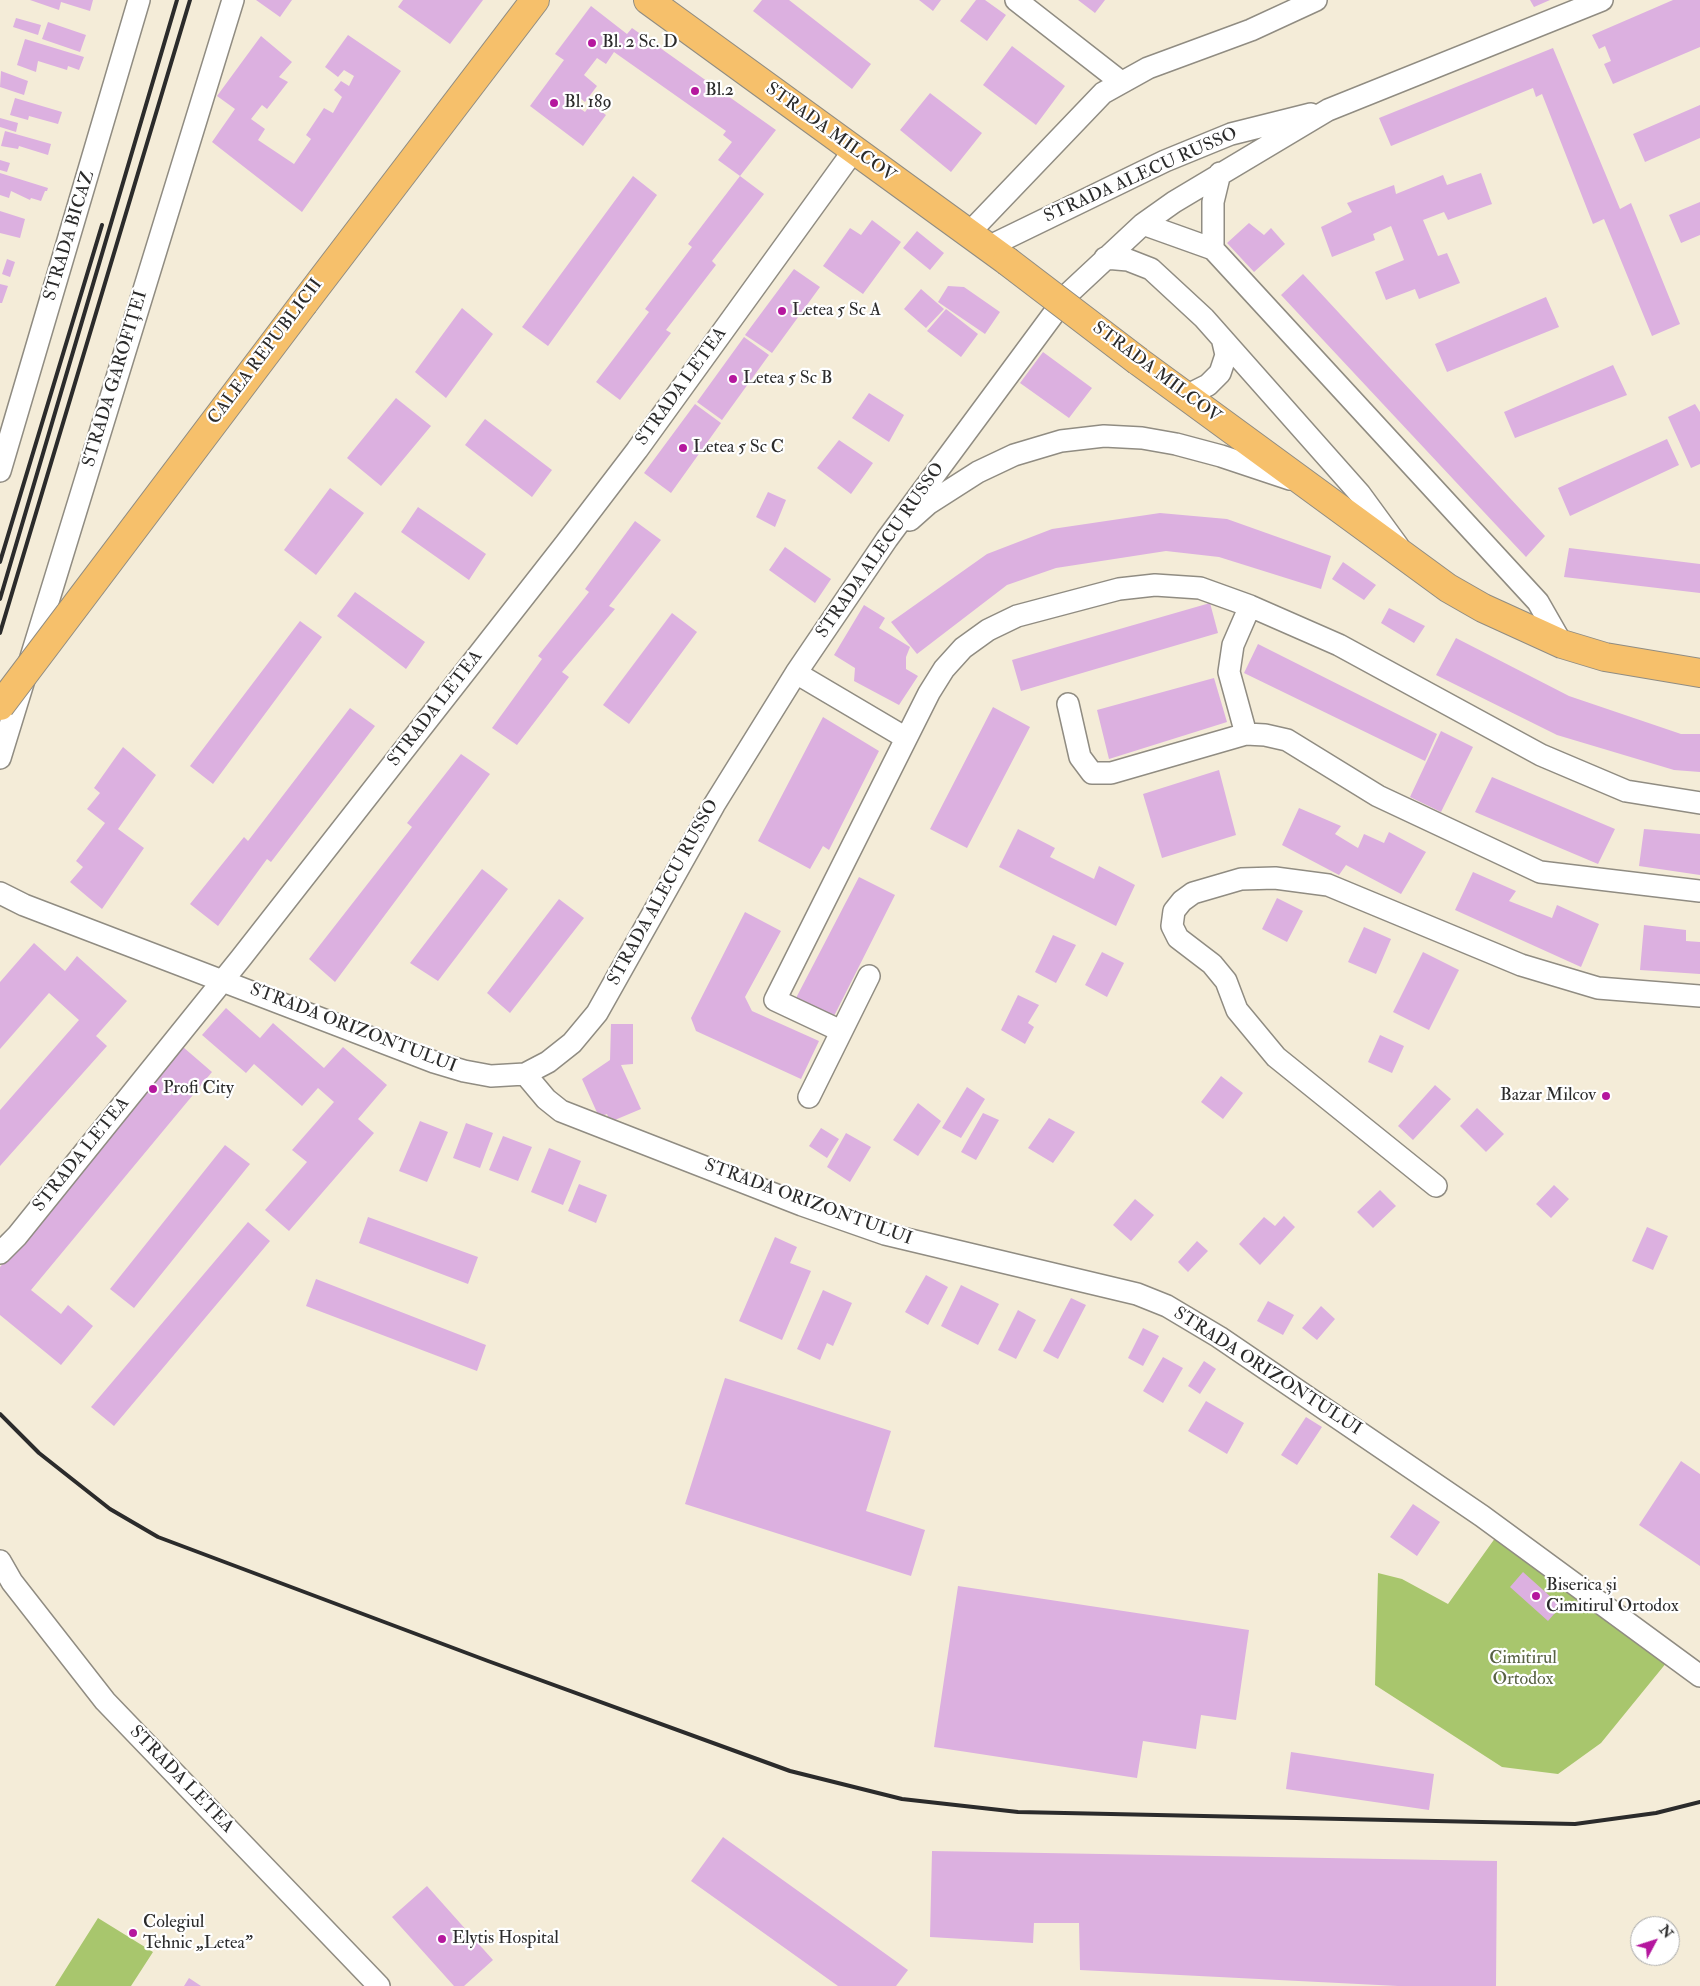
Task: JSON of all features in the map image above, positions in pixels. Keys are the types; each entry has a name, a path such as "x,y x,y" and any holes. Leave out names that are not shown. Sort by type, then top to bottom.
{"main road":[{"name":"CALEA REPUBLICII","path":"0,706 304,302 535,0"},
{"name":"STRADA MILCOV","path":"648,0 988,247 1186,396 1448,588 1483,608 1562,644 1606,657 1652,667 1700,673"}],"street":[{"name":"STRADA BICAZ","path":"0,471 139,0"},
{"name":"STRADA GAROFIȚEI","path":"0,758 233,0"},
{"path":"1016,0 1121,82"},
{"path":"988,247 1087,107 1103,92 1148,68 1252,30 1316,0"},
{"name":"STRADA ALECU RUSSO","path":"988,247 1147,170 1231,134 1328,110 1602,0"},
{"name":"STRADA ALECU RUSSO","path":"524,1074 548,1062 572,1043 597,1014 714,805 796,673 887,539 1069,293 1143,224 1220,173 1328,110"},
{"name":"STRADA LETEA","path":"0,1253 17,1236 223,980 610,486 854,150"},
{"path":"1212,249 1213,202 1220,173"},
{"path":"1143,224 1212,249 1538,602 1562,644"},
{"path":"1105,258 1128,260 1151,269 1204,318 1223,342 1280,401 1360,494 1403,555"},
{"path":"1186,396 1208,385 1220,373 1226,355 1223,342"},
{"path":"887,539 928,504 978,472 1014,455 1061,441 1104,436 1142,438 1176,444 1221,456 1311,486"},
{"path":"841,1031 775,1000 929,693 963,648 988,630 1017,616 1119,589 1155,586 1200,588 1250,606 1339,646 1541,755 1626,791 1700,803"},
{"path":"1246,734 1229,672 1232,645 1250,606"},
{"path":"796,673 906,738"},
{"path":"1068,704 1080,757 1092,773 1111,773 1246,734 1287,740 1378,796 1540,872 1700,891"},
{"path":"1436,1186 1276,1057 1237,1010 1226,981 1212,964 1178,938 1172,926 1174,911 1182,901 1193,893 1241,878 1275,878 1328,885 1521,965 1598,988 1700,996"},
{"name":"STRADA ORIZONTULUI","path":"0,893 24,904 434,1062 464,1071 492,1076 524,1074 546,1100 561,1111 802,1205 885,1234 1130,1292 1167,1306 1219,1337 1482,1516 1700,1676"},
{"path":"809,1097 869,976"},
{"name":"STRADA LETEA","path":"0,1561 12,1582 105,1701 379,1986"}],"green space":[{"name":"Cimitirul Ortodox","path":"1498,1534 1667,1662 1601,1743 1558,1774 1502,1767 1375,1685 1378,1573 1402,1579 1448,1604"},
{"path":"98,1918 153,1952 131,1986 55,1986"}],"building":[{"path":"30,0 93,0 90,11 61,2 59,10"},
{"path":"256,0 292,0 280,17"},
{"path":"403,0 483,0 450,44 398,7"},
{"path":"762,0 789,0 871,64 852,89 753,11"},
{"path":"919,0 941,0 933,11"},
{"path":"976,0 985,0 1006,15 987,41 960,21"},
{"path":"1078,0 1105,0 1095,13"},
{"path":"1530,0 1550,0 1534,7"},
{"path":"1673,0 1700,0 1700,47 1613,84 1604,64 1611,61 1605,46 1599,49 1592,35"},
{"path":"591,6 627,34 632,28 776,130 740,176 718,160 732,142 723,135 726,131 614,52 606,64 597,58 584,75 597,86 585,102 579,97 574,104 585,112 591,104 606,115 583,146 530,106 564,60 555,54"},
{"path":"16,18 41,25 38,35 13,27"},
{"path":"48,22 86,35 80,52 42,39"},
{"path":"348,35 401,71 302,212 212,142 235,109 217,96 261,36 292,62 279,77 288,82 267,109 262,105 251,119 265,129 258,140 294,164 311,139 306,135 324,108 333,113 342,97 334,90 341,81 349,86 354,76 344,70 338,77 325,67"},
{"path":"25,39 84,57 79,70 68,66 67,70 38,61 36,72 17,65"},
{"path":"1012,46 1065,86 1036,125 983,85"},
{"path":"1553,48 1620,209 1631,203 1680,324 1652,336 1604,219 1593,224 1542,94 1536,97 1533,88 1391,146 1379,118"},
{"path":"1,71 28,81 24,95 0,87"},
{"path":"930,93 982,133 951,172 900,130"},
{"path":"15,98 62,112 58,124 29,116 28,120 10,115"},
{"path":"1700,105 1700,138 1645,162 1633,134"},
{"path":"0,118 18,123 16,132 0,127"},
{"path":"5,131 51,144 48,155 19,146 18,149 1,146"},
{"path":"0,160 10,163 7,172 0,170"},
{"path":"0,173 48,188 47,191 45,191 41,201 31,198 30,200 11,191 9,198 0,195"},
{"path":"1481,173 1492,204 1448,220 1444,212 1423,220 1438,256 1447,253 1460,283 1419,299 1415,289 1386,300 1375,272 1404,260 1391,226 1373,234 1375,240 1332,257 1321,227 1352,212 1347,203 1394,185 1396,194 1443,175 1447,185"},
{"path":"633,176 657,195 548,346 522,327"},
{"path":"740,176 764,194 712,261 716,265 666,330 671,333 620,400 596,382 649,312 645,309 692,247 688,244"},
{"path":"1700,202 1700,235 1681,243 1669,215"},
{"path":"0,211 25,219 20,238 0,233"},
{"path":"872,220 901,242 863,294 823,266 850,228 861,235"},
{"path":"1249,223 1264,235 1271,228 1285,244 1254,272 1227,243"},
{"path":"917,231 944,253 930,270 903,248"},
{"path":"7,259 15,262 10,277 2,274"},
{"name":"Letea 5 Sc A","path":"794,269 820,287 772,353 745,335"},
{"path":"1303,274 1545,536 1526,557 1281,295"},
{"path":"0,284 8,286 2,303 0,303"},
{"path":"948,286 964,287 1000,312 985,334 938,302"},
{"path":"921,289 944,309 926,328 904,309"},
{"path":"1546,297 1559,327 1447,372 1435,344"},
{"path":"462,308 493,334 446,398 415,372"},
{"path":"946,309 978,334 961,357 927,331"},
{"name":"Letea 5 Sc B","path":"744,337 769,355 722,420 697,402"},
{"path":"1043,352 1092,388 1069,418 1020,383"},
{"path":"1613,365 1627,395 1515,438 1504,412"},
{"path":"869,393 904,415 889,442 852,418"},
{"path":"396,398 431,426 381,486 347,458"},
{"name":"Letea 5 Sc C","path":"695,404 721,423 671,493 644,473"},
{"path":"1695,404 1700,412 1700,464 1691,468 1668,417"},
{"path":"485,419 552,470 532,497 465,445"},
{"path":"1667,439 1679,465 1570,516 1558,488"},
{"path":"839,440 873,463 851,494 817,468"},
{"path":"330,488 364,513 316,575 284,550"},
{"path":"768,492 786,500 775,527 756,517"},
{"path":"418,507 486,554 469,580 401,532"},
{"path":"1160,513 1227,519 1331,556 1321,589 1219,557 1166,551 1056,568 1007,585 917,654 891,622 987,554 1052,529"},
{"path":"635,521 661,540 609,606 615,609 562,672 569,677 517,745 492,728 542,659 538,656 589,592 585,589"},
{"path":"785,547 831,579 815,603 769,570"},
{"path":"1569,548 1700,564 1700,593 1564,577"},
{"path":"1343,562 1376,585 1364,600 1332,579"},
{"path":"355,592 425,642 406,669 337,616"},
{"path":"1210,603 1218,633 1021,691 1012,660"},
{"path":"864,605 885,618 879,628 910,647 906,657 906,669 918,676 899,705 854,681 855,668 834,655"},
{"path":"1389,608 1425,626 1414,643 1381,623"},
{"path":"672,613 697,632 629,724 603,705"},
{"path":"300,621 322,637 213,784 190,766"},
{"path":"1456,638 1569,696 1681,734 1700,734 1700,772 1674,770 1557,735 1436,675"},
{"path":"1258,644 1437,734 1425,761 1244,673"},
{"path":"1214,678 1227,722 1109,759 1097,710"},
{"path":"993,707 1030,727 967,848 930,829"},
{"path":"350,708 375,726 271,862 267,859 218,926 190,904 244,837 248,841"},
{"path":"823,717 879,751 829,850 823,846 810,869 758,841"},
{"path":"1441,731 1473,747 1441,812 1410,797"},
{"path":"123,747 156,775 118,829 144,848 102,909 70,882 83,867 76,861 105,823 87,809 100,793 94,788"},
{"path":"461,754 490,774 335,982 309,959 412,827 407,823"},
{"path":"1219,770 1236,835 1162,858 1143,794"},
{"path":"1492,777 1615,829 1598,864 1475,812"},
{"path":"1299,808 1341,826 1335,834 1358,848 1364,834 1384,843 1389,832 1426,852 1401,894 1346,865 1339,875 1282,845"},
{"path":"1018,829 1055,848 1050,857 1094,879 1099,866 1135,885 1116,926 999,867"},
{"path":"1644,829 1700,834 1700,875 1639,866"},
{"path":"482,869 508,889 438,981 410,963"},
{"path":"1473,872 1516,891 1509,901 1552,918 1557,905 1599,924 1581,967 1455,910"},
{"path":"859,877 895,895 833,1018 796,998"},
{"path":"1277,898 1303,911 1287,942 1262,929"},
{"path":"559,899 584,918 510,1013 487,993"},
{"path":"745,912 781,931 745,997 752,1011 819,1041 801,1079 696,1031 691,1018"},
{"path":"1644,925 1686,930 1686,941 1700,942 1700,974 1640,970"},
{"path":"1364,927 1391,939 1376,974 1348,962"},
{"path":"1053,935 1076,945 1056,983 1035,972"},
{"path":"34,943 65,971 77,956 127,1001 96,1036 107,1046 0,1166 0,1110 79,1020 49,993 0,1049 0,982"},
{"path":"1102,952 1124,963 1107,997 1085,985"},
{"path":"1423,952 1459,970 1429,1030 1393,1012"},
{"path":"1018,995 1039,1005 1028,1023 1034,1027 1025,1044 1001,1030"},
{"path":"226,1008 260,1038 273,1023 324,1068 343,1047 387,1085 358,1119 374,1133 289,1231 265,1210 307,1162 292,1150 334,1102 318,1088 302,1106 254,1064 246,1073 202,1035"},
{"path":"611,1024 633,1024 633,1064 621,1065 641,1109 610,1122 607,1114 599,1117 582,1079 610,1060"},
{"path":"1380,1035 1404,1046 1392,1073 1368,1062"},
{"path":"183,1047 212,1072 31,1290 61,1314 68,1305 93,1326 61,1365 0,1315 0,1267"},
{"path":"1221,1076 1243,1093 1223,1119 1201,1102"},
{"path":"1435,1085 1451,1099 1413,1140 1398,1126"},
{"path":"967,1087 985,1099 961,1138 942,1128"},
{"path":"918,1103 941,1121 918,1156 893,1140"},
{"path":"1477,1108 1504,1134 1486,1152 1460,1126"},
{"path":"983,1113 999,1120 976,1160 961,1152"},
{"path":"1049,1118 1075,1132 1053,1163 1028,1148"},
{"path":"420,1121 448,1132 427,1182 399,1171"},
{"path":"466,1123 493,1133 480,1168 453,1158"},
{"path":"821,1128 839,1139 827,1158 809,1146"},
{"path":"846,1133 871,1147 850,1182 827,1167"},
{"path":"503,1136 532,1147 518,1181 489,1170"},
{"path":"225,1145 250,1164 134,1308 110,1289"},
{"path":"549,1148 581,1161 563,1205 531,1192"},
{"path":"579,1184 607,1195 596,1223 568,1211"},
{"path":"1554,1185 1569,1199 1551,1218 1536,1204"},
{"path":"1380,1190 1396,1206 1373,1228 1357,1212"},
{"path":"1135,1199 1154,1215 1131,1241 1113,1225"},
{"path":"1284,1216 1295,1227 1260,1265 1239,1244 1264,1217 1275,1226"},
{"path":"368,1217 478,1257 468,1284 359,1243"},
{"path":"248,1222 270,1241 114,1426 91,1407"},
{"path":"1647,1227 1668,1236 1653,1270 1632,1261"},
{"path":"775,1237 797,1247 790,1263 811,1271 782,1340 739,1321"},
{"path":"1197,1241 1208,1251 1188,1272 1178,1262"},
{"path":"926,1275 948,1287 928,1325 905,1312"},
{"path":"316,1279 486,1345 477,1371 306,1306"},
{"path":"961,1285 999,1304 978,1345 941,1326"},
{"path":"823,1290 852,1303 833,1346 827,1343 820,1360 797,1349"},
{"path":"1071,1298 1086,1305 1058,1359 1043,1351"},
{"path":"1268,1301 1294,1315 1283,1335 1257,1321"},
{"path":"1321,1306 1335,1319 1317,1340 1302,1328"},
{"path":"1018,1310 1036,1320 1016,1359 998,1350"},
{"path":"1143,1328 1159,1336 1143,1366 1128,1358"},
{"path":"1163,1357 1183,1368 1163,1403 1143,1391"},
{"path":"1204,1361 1216,1369 1200,1394 1188,1386"},
{"path":"725,1378 891,1431 866,1511 925,1530 911,1576 685,1504"},
{"path":"1206,1401 1244,1423 1227,1454 1188,1431"},
{"path":"1306,1417 1322,1427 1297,1465 1281,1455"},
{"path":"1681,1461 1700,1474 1700,1566 1639,1525"},
{"path":"1413,1504 1440,1522 1417,1556 1390,1537"},
{"name":"Biserica și Cimitirul Ortodox","path":"1523,1572 1561,1606 1548,1621 1510,1587"},
{"path":"958,1586 1249,1630 1236,1720 1201,1715 1196,1749 1143,1741 1137,1778 934,1747"},
{"path":"1291,1752 1434,1774 1429,1810 1286,1789"},
{"path":"723,1837 908,1970 896,1986 838,1986 691,1881"},
{"path":"932,1851 1497,1861 1496,1986 1398,1986 1080,1970 1079,1923 1034,1923 1033,1943 930,1937"},
{"name":"Elytis Hospital","path":"427,1886 493,1960 464,1986 454,1986 392,1917"},
{"path":"189,1978 201,1986 184,1986"}],"railway":[{"path":"0,599 177,0"},
{"path":"0,633 190,0"},
{"path":"0,562 102,225"},
{"path":"0,1414 39,1453 110,1509 158,1537 488,1661 790,1771 902,1799 1018,1812 1575,1824 1656,1813 1700,1802"}],"place":[{"name":"Bl. 2 Sc. D","path":"592,43"},
{"name":"Bl.2","path":"695,91"},
{"name":"Bl. 189","path":"554,103"},
{"name":"Letea 5 Sc A","path":"782,311"},
{"name":"Letea 5 Sc B","path":"733,379"},
{"name":"Letea 5 Sc C","path":"683,448"},
{"name":"Profi City","path":"153,1089"},
{"name":"Bazar Milcov","path":"1606,1096"},
{"name":"Biserica și Cimitirul Ortodox","path":"1536,1596"},
{"name":"Colegiul Tehnic „Letea”","path":"133,1933"},
{"name":"Elytis Hospital","path":"442,1939"}]}
